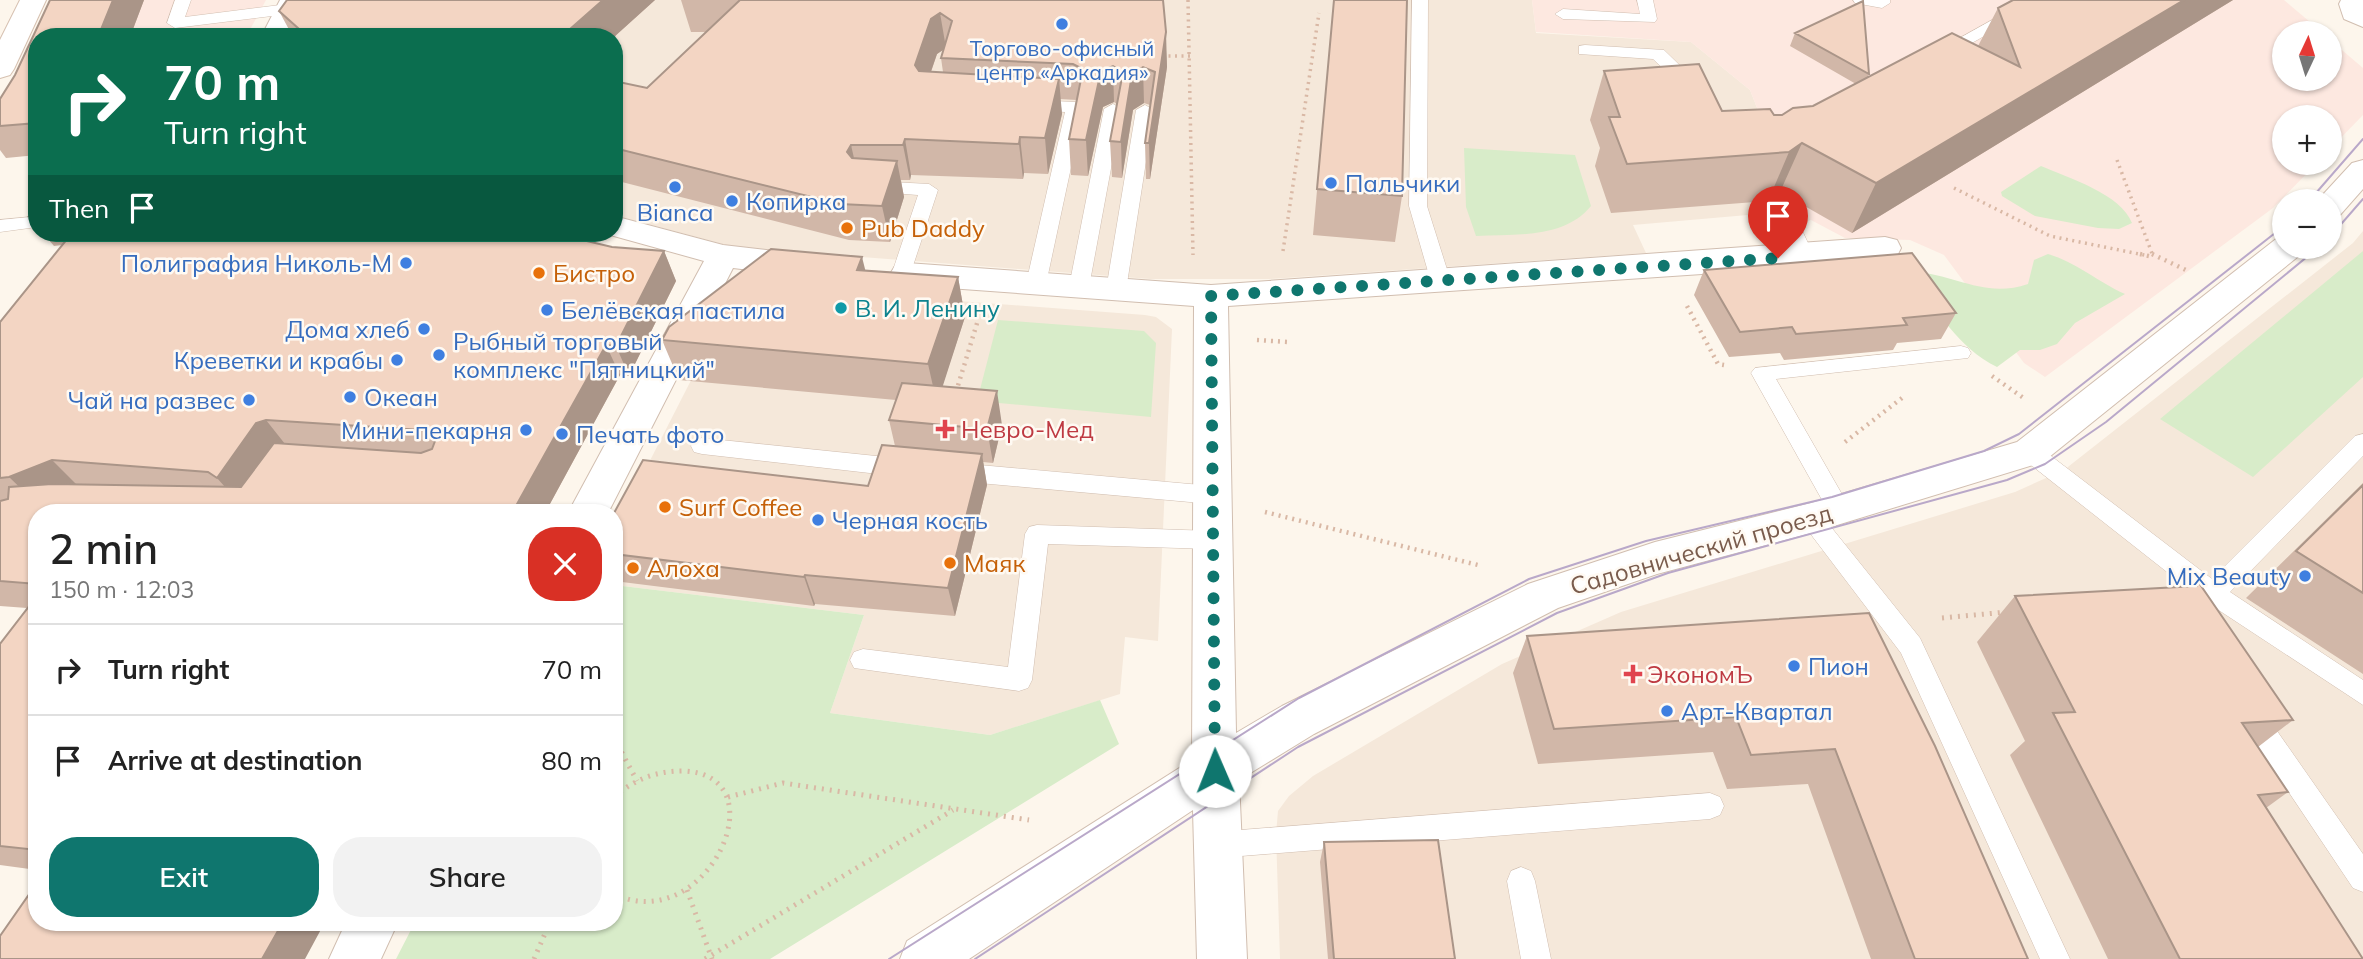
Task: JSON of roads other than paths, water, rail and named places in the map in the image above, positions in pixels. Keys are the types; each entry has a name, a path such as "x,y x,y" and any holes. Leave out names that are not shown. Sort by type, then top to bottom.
{"street":[{"path":"0,69 33,0"},
{"path":"2355,0 2352,4 2354,13 2363,19"},
{"path":"279,28 291,4"},
{"path":"2342,193 2363,170"},
{"path":"623,228 723,256 837,268"},
{"path":"889,272 1116,290 1202,281 1441,282 1804,257 1885,248"},
{"path":"594,504 723,256"},
{"name":"Садовнический проезд","path":"925,959 1298,720 1543,596 1655,558 1825,514 2030,452 2273,259"},
{"path":"1202,281 1212,495 1216,845 1222,959"},
{"path":"354,959 368,931"}],"lane":[{"path":"173,28 183,0"},
{"path":"1420,0 1418,206 1441,282"},
{"path":"1563,14 1649,19 1645,0"},
{"path":"1861,0 1882,3 1882,0"},
{"path":"1925,62 2039,0"},
{"path":"181,28 291,4"},
{"path":"1585,50 1658,54 1706,99"},
{"path":"1011,104 1075,107 1036,284"},
{"path":"1079,287 1113,109"},
{"path":"1116,290 1145,110"},
{"path":"867,187 929,190 889,272"},
{"path":"1779,200 1804,257"},
{"path":"0,226 28,223"},
{"path":"1961,353 1762,373 1825,514 1892,622 1911,646 2055,959"},
{"path":"2200,640 2184,617 2213,594 2363,442"},
{"path":"702,446 1212,495"},
{"path":"2030,452 2213,594 2363,694"},
{"path":"863,660 1019,680 1037,534 1212,540"},
{"path":"2238,697 2363,878"},
{"path":"1216,845 1710,806"},
{"path":"1521,881 1535,959"}],"tram line":[{"path":"2319,189 2363,139"},
{"path":"2342,223 2363,199"},
{"path":"889,959 1299,698 1529,579 1646,541 1832,497 1984,451 2019,434 2272,235"},
{"path":"975,959 1298,747 1557,613 1668,573 2007,480 2045,464 2106,422 2304,259"}],"place":[{"name":"Торгово-офисный центр «Аркадия»","path":"1062,24"},
{"name":"Пальчики","path":"1331,183"},
{"name":"Bianca","path":"675,187"},
{"name":"Копирка","path":"732,201"},
{"name":"Pub Daddy","path":"847,228"},
{"name":"Полиграфия Николь-М","path":"406,263"},
{"name":"Бистро","path":"539,273"},
{"name":"В. И. Ленину","path":"841,308"},
{"name":"Белёвская пастила","path":"547,310"},
{"name":"Дома хлеб","path":"424,329"},
{"name":"Рыбный торговый комплекс \"Пятницкий\"","path":"439,355"},
{"name":"Креветки и крабы","path":"397,360"},
{"name":"Океан","path":"350,397"},
{"name":"Чай на развес","path":"249,400"},
{"name":"Невро-Мед","path":"945,429"},
{"name":"Мини-пекарня","path":"526,430"},
{"name":"Печать фото","path":"562,434"},
{"name":"Surf Coffee","path":"665,507"},
{"name":"Черная кость","path":"818,520"},
{"name":"Маяк","path":"950,563"},
{"name":"Алоха","path":"633,568"},
{"name":"Mix Beauty","path":"2305,576"},
{"name":"Пион","path":"1794,666"},
{"name":"ЭкономЪ","path":"1633,674"},
{"name":"Арт-Квартал","path":"1667,711"}]}
